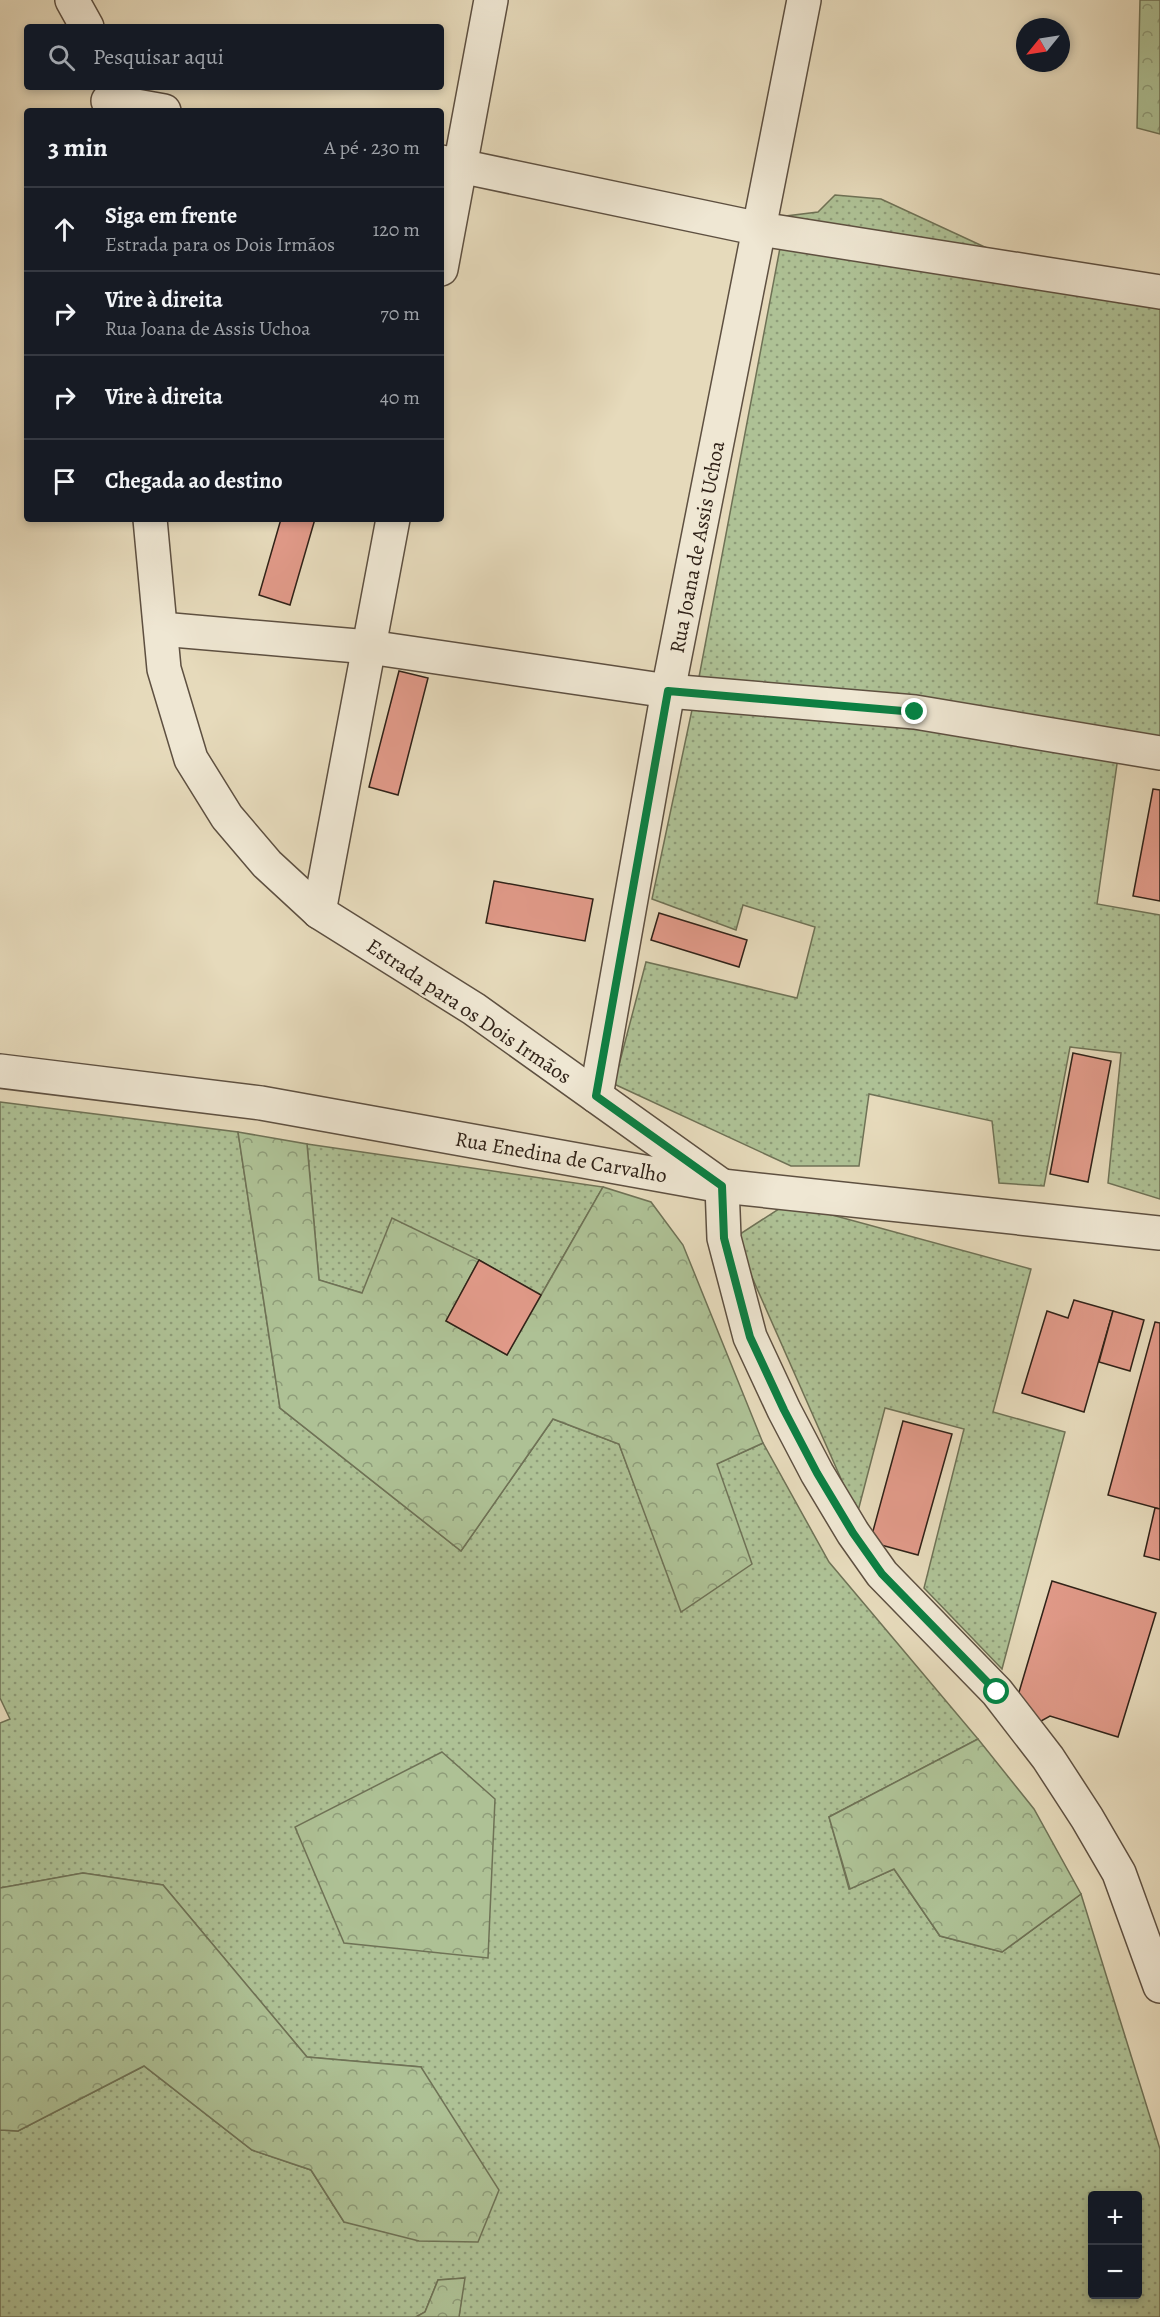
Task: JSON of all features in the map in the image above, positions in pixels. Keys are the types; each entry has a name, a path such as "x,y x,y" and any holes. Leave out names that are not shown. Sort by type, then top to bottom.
{"street":[{"path":"72,0 86,24"},
{"path":"444,238 451,164 490,0"},
{"name":"Rua Joana de Assis Uchoa","path":"596,1096 668,691 804,0"},
{"path":"108,100 149,108"},
{"path":"451,164 760,229 1160,292"},
{"name":"Estrada para os Dois Irmãos","path":"150,522 164,669 191,759 227,817 267,864 319,912 474,1009 722,1186"},
{"path":"319,912 392,522"},
{"path":"161,629 369,647 668,691 915,712 1160,753"},
{"name":"Rua Enedina de Carvalho","path":"0,1071 261,1104 722,1186 1160,1233"},
{"path":"722,1186 724,1238 750,1337 817,1473 853,1533 882,1574 997,1692 1048,1758 1088,1818 1119,1873 1160,1986"}],"green space":[{"path":"1140,0 1160,0 1160,134 1137,128"},
{"path":"835,195 881,199 989,249 1160,293 1160,764 1118,757 1097,904 1160,915 1160,1199 1108,1183 1121,1053 1070,1047 1044,1186 999,1183 992,1121 869,1094 859,1166 791,1166 614,1084 646,962 797,998 815,927 743,905 736,930 652,899 700,672 786,216 818,212"},
{"path":"0,1102 238,1132 280,1408 461,1551 553,1419 619,1444 682,1611 716,1464 763,1443 829,1562 978,1739 829,1817 849,1889 894,1869 940,1936 1002,1952 1081,1894 1160,2149 1160,2317 459,2317 464,2278 438,2280 425,2312 416,2317 0,2317 0,2130 18,2131 144,2066 252,2150 311,2170 344,2222 421,2067 307,2057 163,1885 83,1873 0,1888 0,1723 10,1719 0,1698"},
{"path":"238,1132 307,1144 319,1280 362,1293 392,1218 479,1260 446,1321 507,1355 603,1187 651,1202 683,1245 763,1443 717,1464 752,1564 681,1612 619,1444 553,1419 461,1551 280,1408"},
{"path":"307,1144 603,1187 541,1295 479,1260 362,1293 319,1280"},
{"path":"788,1203 1031,1269 993,1412 1065,1432 1002,1669 924,1588 964,1429 885,1408 857,1515 736,1241 740,1234"},
{"path":"978,1739 1034,1809 1081,1894 1002,1952 940,1936 894,1869 850,1889 829,1817"},
{"path":"442,1752 495,1799 488,1958 344,1943 295,1827"},
{"path":"83,1873 163,1885 307,2057 421,2067 499,2190 478,2242 419,2241 344,2222 311,2170 252,2150 144,2066 18,2131 0,2130 0,1888"},
{"path":"465,2278 459,2317 416,2317 425,2312 438,2280"}],"building":[{"path":"280,522 314,522 290,605 259,595"},
{"path":"399,671 428,678 398,795 369,787"},
{"path":"1153,789 1160,790 1160,901 1133,896"},
{"path":"494,881 593,899 585,941 486,923"},
{"path":"659,913 747,940 739,967 651,940"},
{"path":"1073,1053 1111,1061 1088,1182 1050,1174"},
{"path":"479,1260 541,1295 507,1355 446,1321"},
{"path":"1074,1300 1113,1311 1084,1412 1022,1393 1047,1311 1068,1318"},
{"path":"1113,1311 1144,1320 1130,1371 1099,1362"},
{"path":"1155,1322 1160,1323 1160,1509 1108,1495"},
{"path":"903,1421 952,1434 918,1555 870,1542"},
{"path":"1155,1508 1160,1509 1160,1560 1144,1556"},
{"path":"1052,1581 1156,1613 1118,1737 1050,1716 1032,1726 1017,1699"}],"route":[{"path":"915,712 668,691 596,1096 722,1186 724,1238 750,1337 817,1473 853,1533 882,1574 997,1692"}]}
